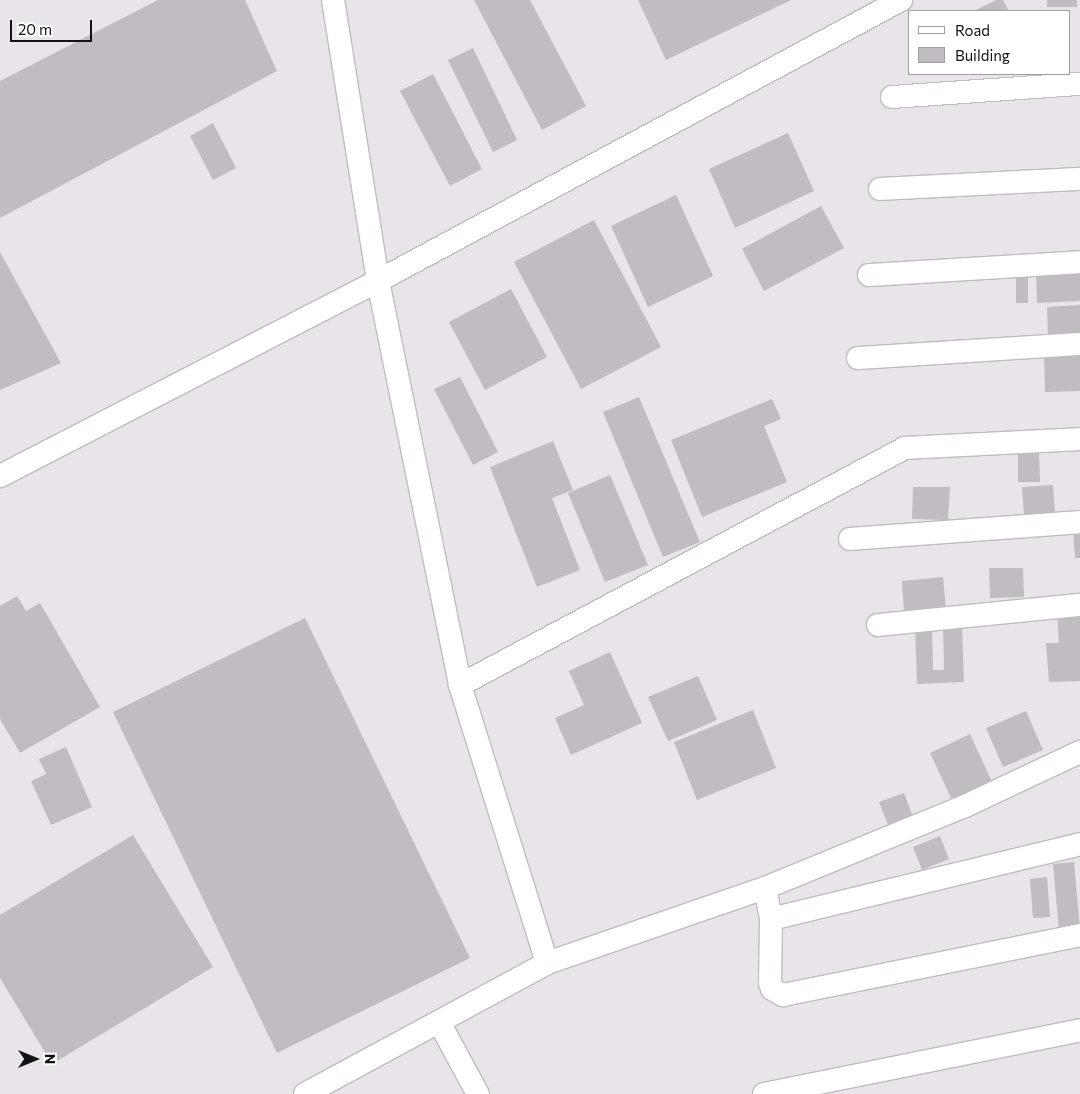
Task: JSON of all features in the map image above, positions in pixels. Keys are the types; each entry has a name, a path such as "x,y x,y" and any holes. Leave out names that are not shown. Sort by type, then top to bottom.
{"street":[{"path":"333,0 378,281 460,685 547,963"},
{"path":"0,476 378,281 901,0"},
{"path":"892,97 1080,84"},
{"path":"880,189 1080,179"},
{"path":"869,275 1080,262"},
{"path":"858,358 1080,344"},
{"path":"460,685 905,448 1080,439"},
{"path":"850,539 1080,522"},
{"path":"878,625 1080,605"},
{"path":"305,1094 547,963 765,888 964,806 1080,752"},
{"path":"771,919 1080,844"},
{"path":"765,888 771,919 770,983 777,993 783,995 1080,935"},
{"path":"440,1022 478,1094"},
{"path":"764,1094 1080,1030"}],"building":[{"path":"158,0 245,0 277,71 0,218 0,81"},
{"path":"474,0 530,0 586,106 542,130"},
{"path":"638,0 791,0 666,60"},
{"path":"996,0 1003,0 1008,10 976,10"},
{"path":"1047,0 1077,0 1077,7 1047,7"},
{"path":"473,48 517,140 493,152 448,60"},
{"path":"433,74 482,169 450,186 400,91"},
{"path":"213,123 236,168 213,180 190,136"},
{"path":"788,133 814,191 735,228 709,169"},
{"path":"676,195 713,276 648,307 611,226"},
{"path":"821,206 844,248 764,291 742,249"},
{"path":"594,220 661,347 581,389 514,262"},
{"path":"0,252 61,363 0,390"},
{"path":"1080,271 1080,301 1037,303 1036,273"},
{"path":"1016,273 1028,273 1028,303 1016,303"},
{"path":"511,289 547,357 485,390 449,322"},
{"path":"1080,305 1080,337 1048,339 1047,307"},
{"path":"1080,352 1080,391 1045,392 1044,353"},
{"path":"460,377 498,452 473,465 434,389"},
{"path":"639,397 700,542 663,557 603,412"},
{"path":"772,399 781,419 764,426 787,482 702,517 671,440"},
{"path":"553,441 573,490 552,498 580,570 537,587 490,467"},
{"path":"1039,451 1040,482 1018,482 1018,452"},
{"path":"610,475 648,565 605,582 568,493"},
{"path":"1053,485 1055,513 1024,515 1022,487"},
{"path":"913,487 950,487 948,520 912,519"},
{"path":"1073,530 1080,530 1080,558 1075,558"},
{"path":"989,568 1023,568 1024,597 990,598"},
{"path":"943,577 946,609 904,613 902,581"},
{"path":"17,596 26,611 40,603 100,707 20,753 0,719 0,606"},
{"path":"1080,611 1080,681 1049,682 1046,643 1059,643 1057,613"},
{"path":"305,618 470,958 277,1053 113,712"},
{"path":"962,624 964,682 917,684 915,626 932,625 933,670 944,670 943,625"},
{"path":"610,652 642,723 571,755 555,718 584,705 569,671"},
{"path":"698,676 717,720 668,741 648,697"},
{"path":"753,710 776,768 697,800 674,742"},
{"path":"1026,711 1043,750 1003,767 986,728"},
{"path":"970,734 992,782 952,800 930,753"},
{"path":"66,747 92,807 51,825 31,781 46,774 39,759"},
{"path":"904,793 913,817 889,827 879,802"},
{"path":"133,835 213,967 52,1064 0,978 0,915"},
{"path":"940,836 949,859 922,870 913,847"},
{"path":"1074,862 1080,929 1059,931 1053,864"},
{"path":"1047,877 1050,917 1033,918 1030,879"}]}
